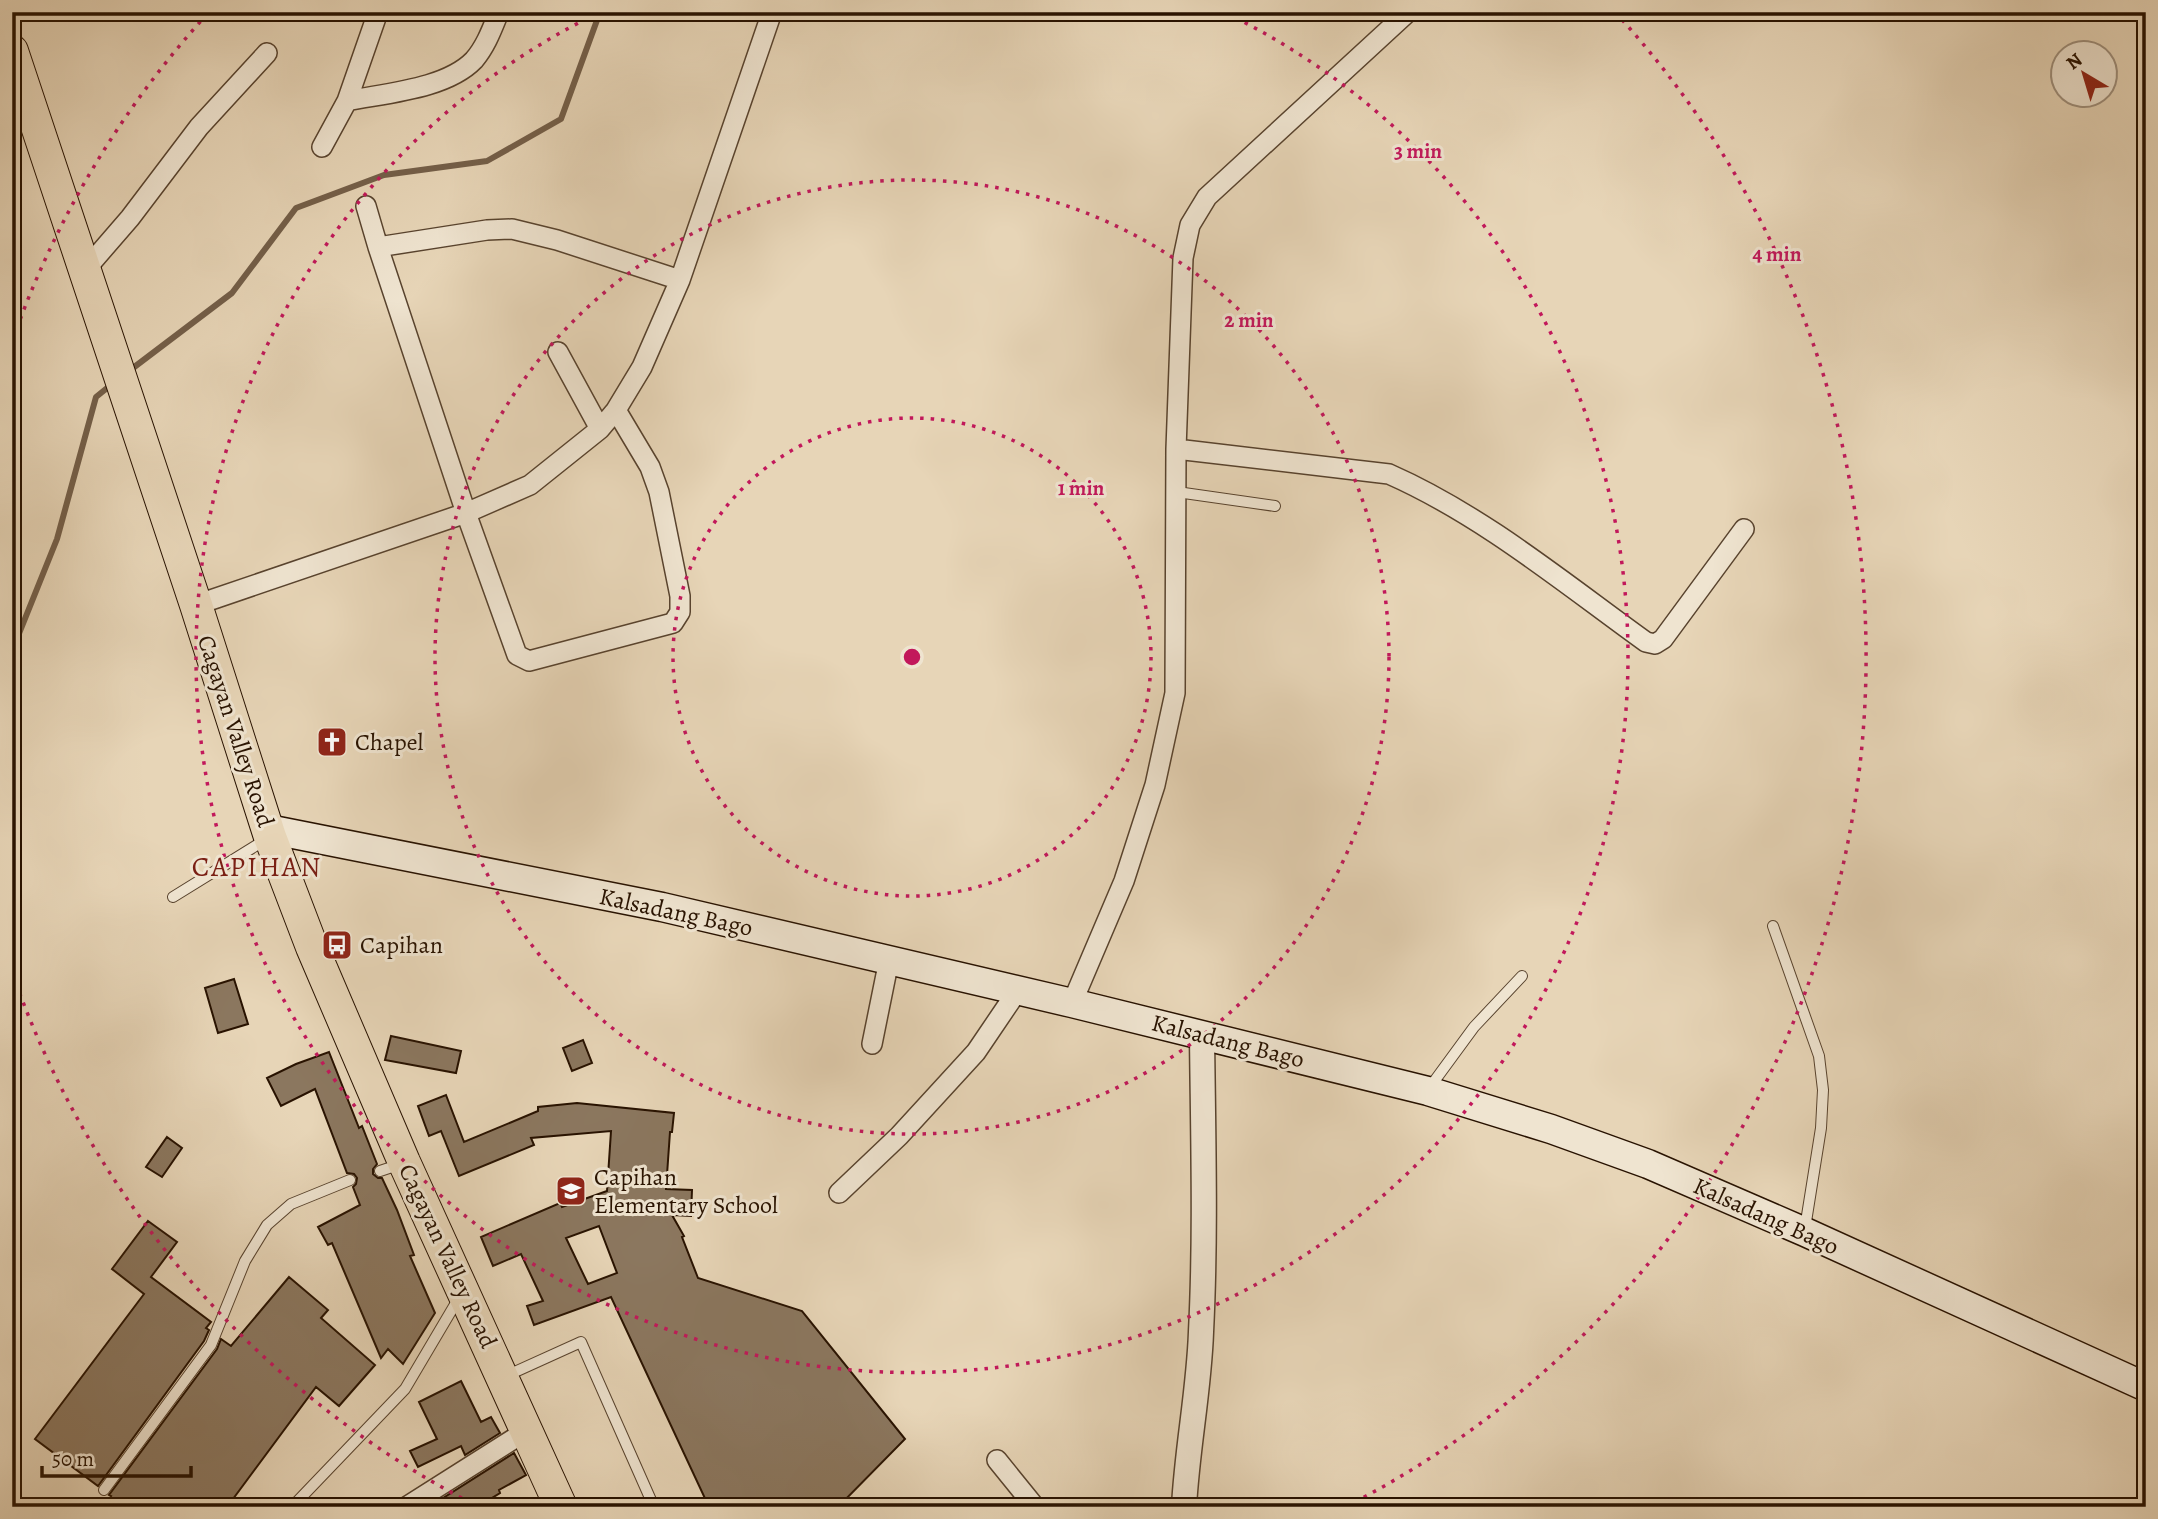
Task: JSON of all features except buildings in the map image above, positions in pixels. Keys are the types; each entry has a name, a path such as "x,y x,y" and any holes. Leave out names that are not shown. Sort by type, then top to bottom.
{"highway":[{"name":"Cagayan Valley Road","path":"12,51 269,833 392,1166 463,1289 561,1507"}],"main road":[{"name":"Kalsadang Bago","path":"269,833 662,907 1018,990 1428,1091 1551,1129 1648,1164 1805,1232 2146,1387"}],"street":[{"path":"322,147 347,101 378,12"},
{"path":"347,101 441,82 473,61 490,37 499,12"},
{"path":"196,605 466,513 530,485 600,429 616,410 642,367 680,281 772,12"},
{"path":"1072,1003 1128,869 1155,785 1175,693 1176,449 1182,258 1190,225 1207,197 1408,12"},
{"path":"85,270 130,218 198,127 267,53"},
{"path":"366,206 466,513 517,654 529,661 673,623 680,612 680,596 659,492 650,467 616,410"},
{"path":"378,247 487,230 512,229 557,240 680,281"},
{"path":"558,352 600,429"},
{"path":"1176,449 1389,474 1417,486 1494,533 1646,642 1655,644 1663,639 1744,530"},
{"path":"872,1044 889,960"},
{"path":"839,1193 899,1136 976,1052 1018,990"},
{"path":"1184,1507 1186,1461 1201,1335 1204,1234 1202,1035"},
{"path":"406,1507 526,1431"},
{"path":"997,1460 1035,1507"}],"lane":[{"path":"1177,492 1275,506"},
{"path":"173,897 269,833"},
{"path":"1773,926 1819,1056 1823,1090 1821,1128 1805,1232"},
{"path":"1428,1091 1474,1027 1522,976"},
{"path":"104,1490 211,1345 245,1261 267,1225 291,1203 350,1180"},
{"path":"292,1507 405,1389 463,1289"},
{"path":"503,1377 581,1342 654,1507"}],"waterway":[{"path":"129,371 232,293 296,208 384,175 487,161 561,119 600,12"},
{"path":"12,651 57,539 96,397 112,384"}],"place":[{"name":"Chapel","path":"332,742"},
{"name":"Capihan","path":"337,945"},
{"name":"Capihan Elementary School","path":"571,1191"}],"district":[{"name":"CAPIHAN","path":"257,866"}]}
